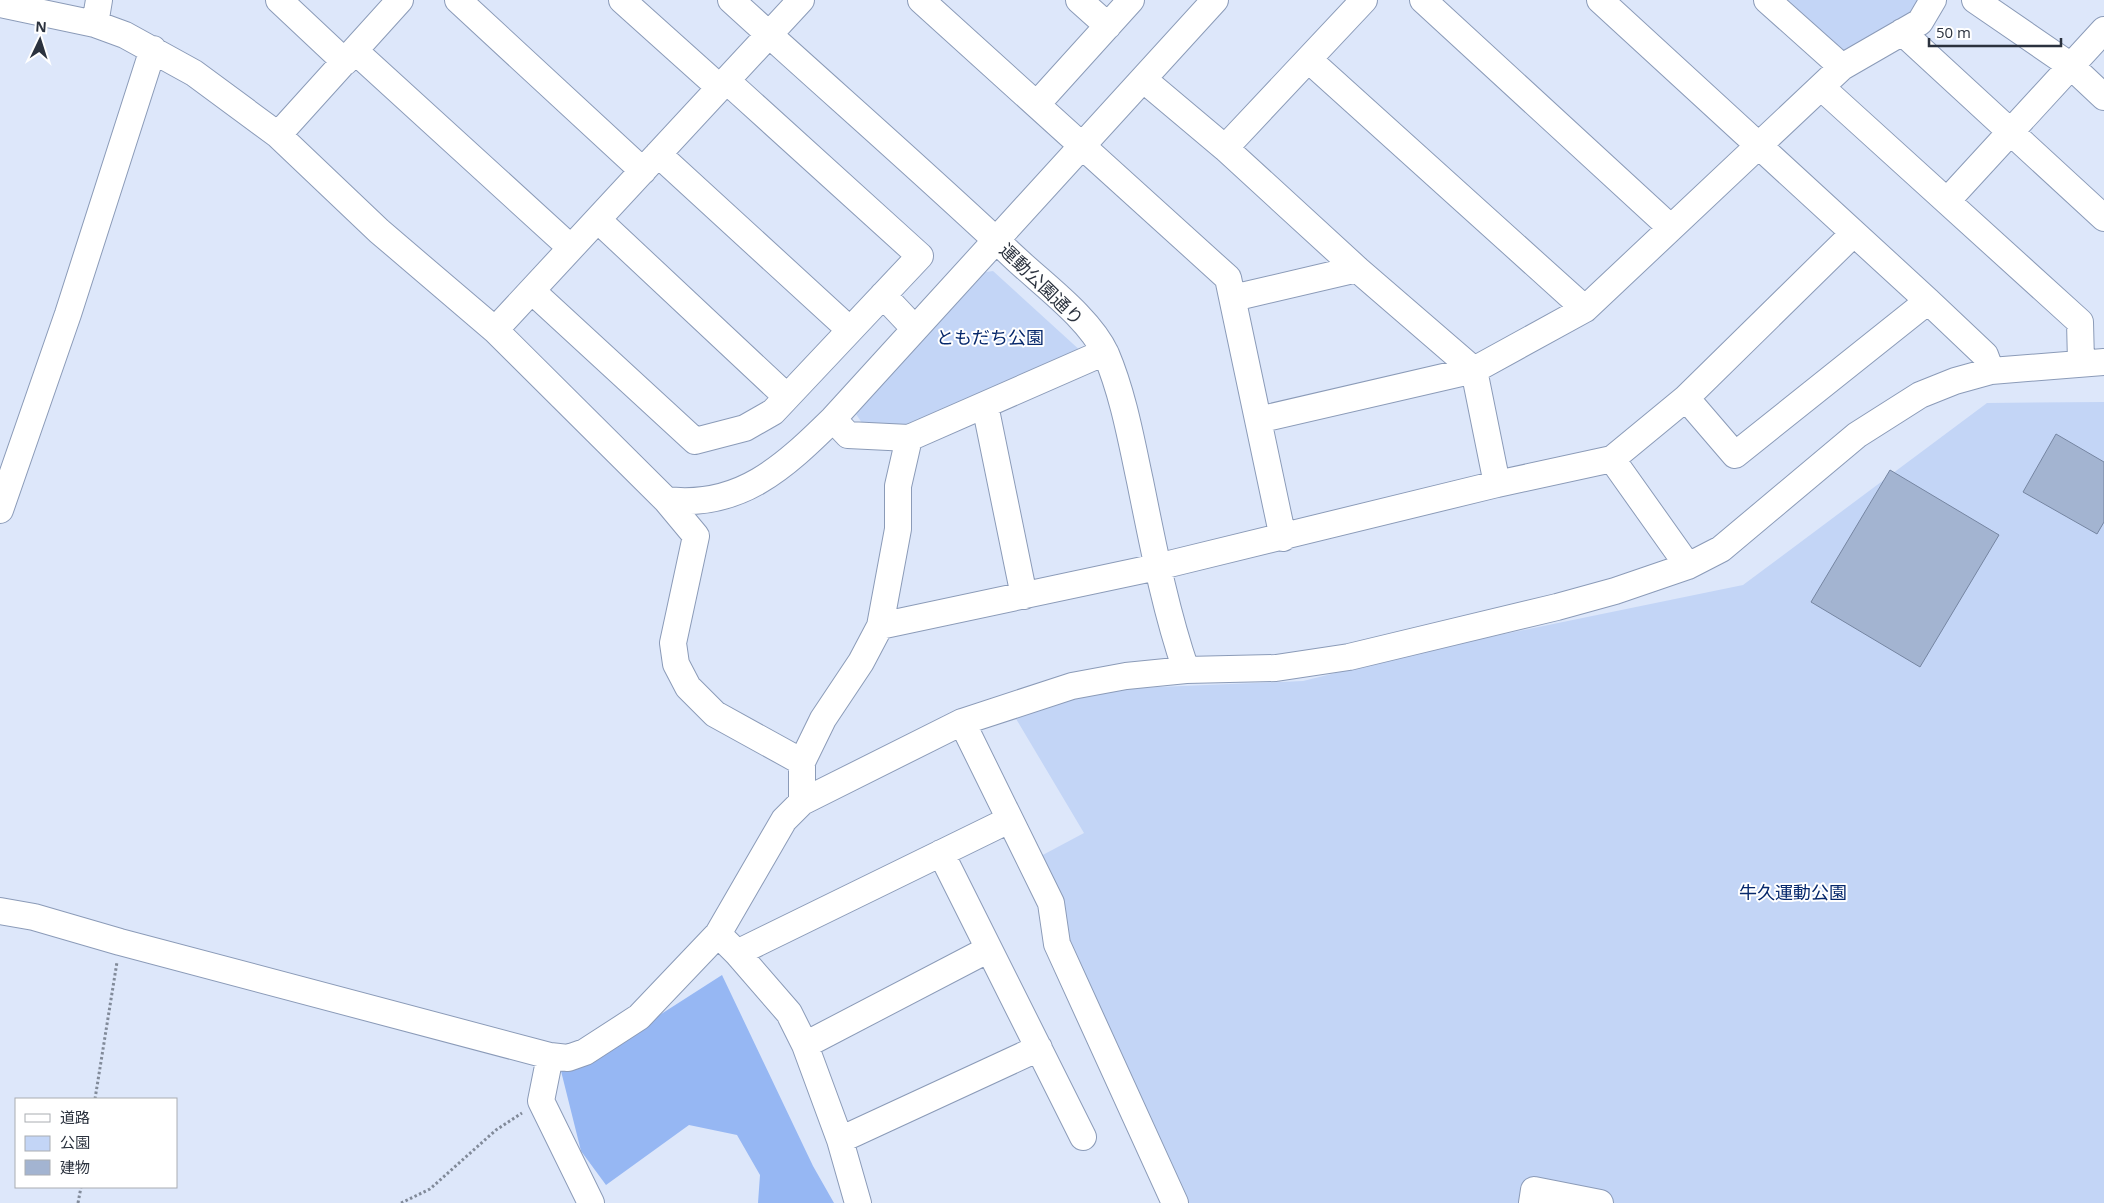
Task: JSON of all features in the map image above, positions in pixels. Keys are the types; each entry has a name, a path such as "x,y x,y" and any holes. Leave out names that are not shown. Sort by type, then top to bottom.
{"street":[{"path":"279,0 350,57 571,248"},
{"path":"278,135 400,0"},
{"path":"458,0 850,330"},
{"path":"532,291 695,441 745,428 773,412 920,256 622,0"},
{"name":"運動公園通り","path":"731,0 997,240 1079,318 1105,352 1132,444 1170,622 1186,670"},
{"path":"495,330 770,36 801,0"},
{"path":"922,0 1228,278 1283,538"},
{"path":"1080,0 1108,26"},
{"path":"1037,104 1131,0"},
{"path":"666,500 686,502 709,499 754,486 796,456 833,420 914,328 997,240 1215,0"},
{"path":"1225,148 1364,0"},
{"path":"1423,0 1671,228"},
{"path":"1600,0 1761,145 1986,355 1990,371"},
{"path":"1767,0 1842,67"},
{"path":"1258,420 1474,370 1585,310 1842,67 1920,22 1933,0"},
{"path":"1975,0 2071,66 2104,97"},
{"path":"0,4 97,12 125,35 194,73 278,135 379,231 495,330 666,500 696,536 673,643 676,664 688,687 715,714 802,762"},
{"path":"1947,201 2104,30"},
{"path":"1902,32 2104,218"},
{"path":"0,510 68,314 153,49"},
{"path":"1309,60 1585,310"},
{"path":"1143,79 1225,148 1357,269 1474,370 1497,484"},
{"path":"0,911 34,916 120,942 550,1056 568,1058 585,1052 639,1017 718,934 784,820 802,802 962,722 1072,686 1126,676 1186,670 1276,668 1349,657 1557,607 1615,591 1688,566 1721,549 1857,435 1920,395 1955,381 1990,371 2093,362 2080,322 1821,88"},
{"path":"598,220 787,397"},
{"path":"880,626 1157,567 1283,538 1497,484 1612,459 1686,398 1854,233"},
{"path":"1233,298 1357,269"},
{"path":"883,295 914,328"},
{"path":"1686,398 1735,455 1928,300"},
{"path":"833,420 848,435 909,438 1105,352"},
{"path":"985,405 1024,596"},
{"path":"802,802 802,762 822,719 861,662 880,626 898,529 898,486 909,438"},
{"path":"1612,459 1688,566"},
{"path":"962,722 1051,903 1057,944 1175,1203"},
{"path":"738,953 1009,820"},
{"path":"941,853 1083,1137"},
{"path":"718,934 738,953 789,1013 805,1045 840,1140 858,1203"},
{"path":"805,1045 989,948"},
{"path":"840,1140 1039,1048"},
{"path":"550,1056 541,1101 591,1203"},
{"path":"1532,1203 1534,1190 1600,1203"}],"path":[{"path":"95,1098 120,942"},
{"path":"401,1203 430,1189 496,1130 541,1101"},
{"path":"78,1203 81,1188"}],"green space":[{"path":"1781,0 1922,0 1914,13 1841,58"},
{"name":"ともだち公園","path":"993,271 1083,353 910,428 866,429 854,411 979,273"},
{"name":"牛久運動公園","path":"2104,402 2104,1203 1184,1203 1071,954 1039,857 1084,833 1015,717 1064,700 1111,689 1303,681 1446,646 1743,585 1987,403"}],"shaded area":[{"path":"722,975 813,1166 834,1203 758,1203 760,1175 737,1135 689,1125 606,1185 581,1151 561,1071 591,1059"}],"building":[{"path":"2056,434 2104,462 2104,522 2097,534 2023,492"},
{"path":"1890,470 1999,535 1920,667 1811,602"}]}
